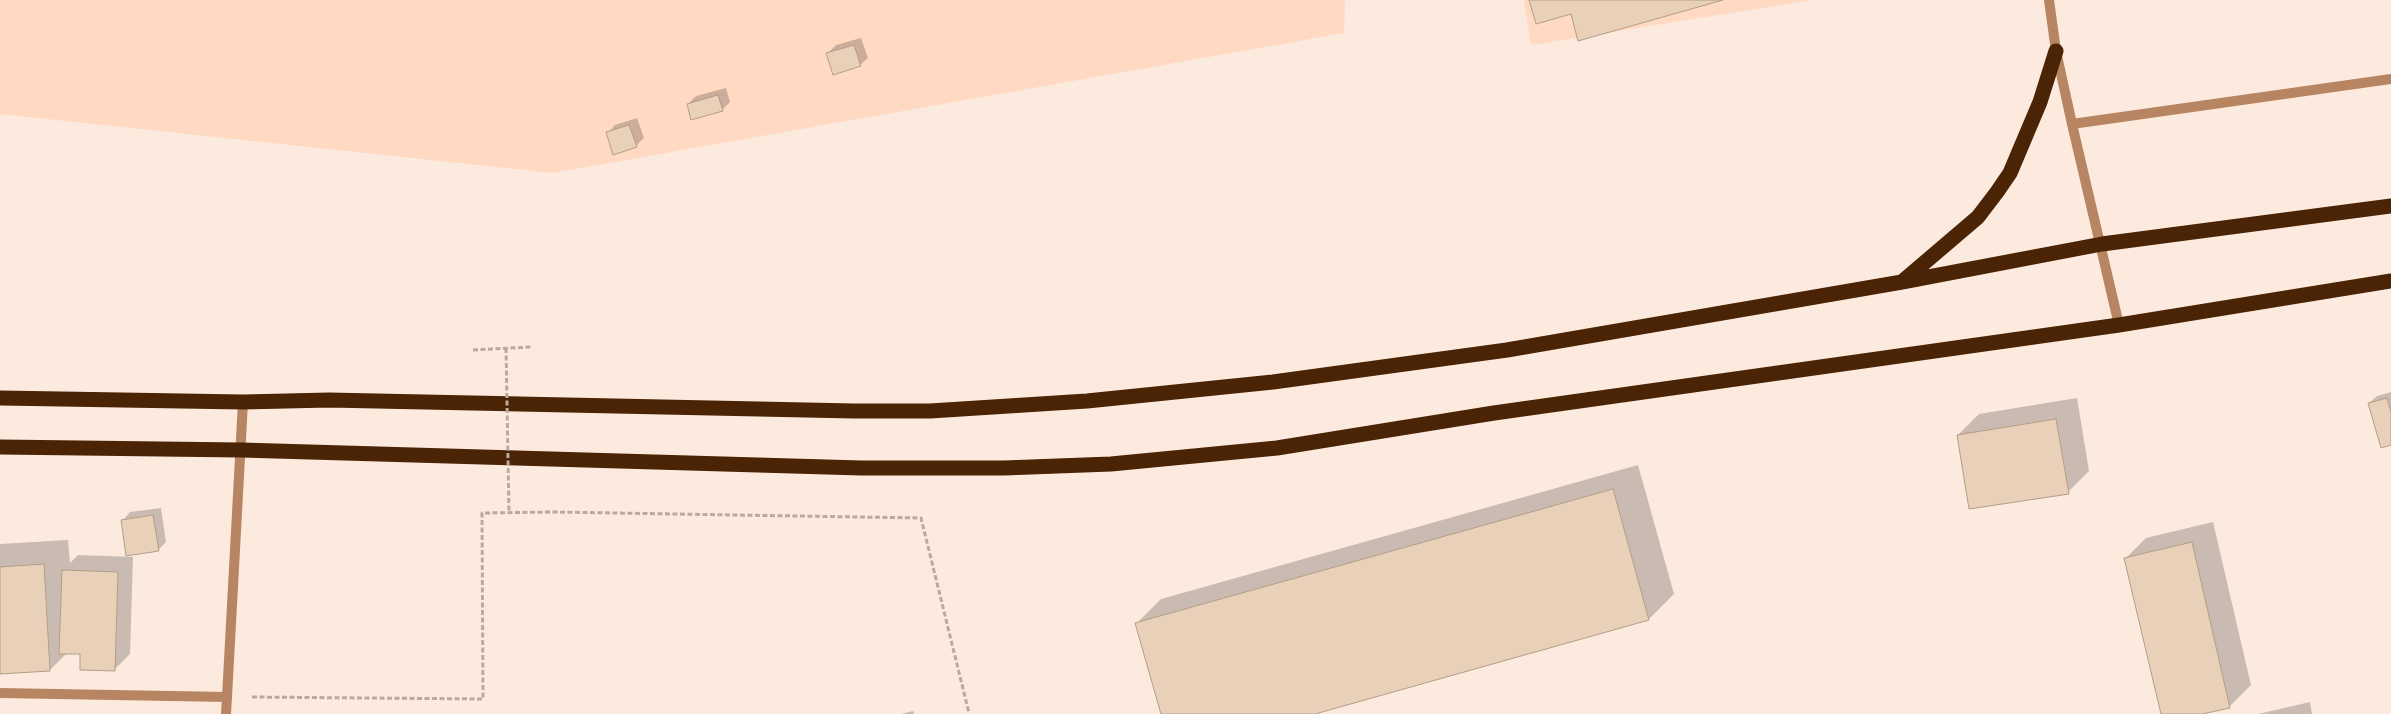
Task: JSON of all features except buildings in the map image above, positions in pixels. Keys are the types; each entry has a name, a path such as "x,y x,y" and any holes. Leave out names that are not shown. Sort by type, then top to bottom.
{"highway":[{"path":"1902,282 1978,217 1998,192 2010,173 2040,102 2056,51"},
{"path":"0,398 243,402 329,400 864,411 930,411 1087,401 1273,382 1507,350 1902,282 2102,244 2391,206"},
{"path":"0,447 240,450 861,468 1004,468 1111,464 1277,448 1494,413 2119,325 2391,281"}],"street":[{"path":"2049,0 2056,51 2102,244 2119,325"},
{"path":"2072,124 2391,80"},
{"path":"226,714 243,402"},
{"path":"0,694 227,697"}],"path":[{"path":"473,350 532,347"},
{"path":"506,348 509,513"},
{"path":"227,697 483,698 482,513 921,518 969,713"}],"shaded area":[{"path":"0,0 1345,0 1344,33 553,173 0,114"},
{"path":"1524,0 1812,0 1531,45"}]}
